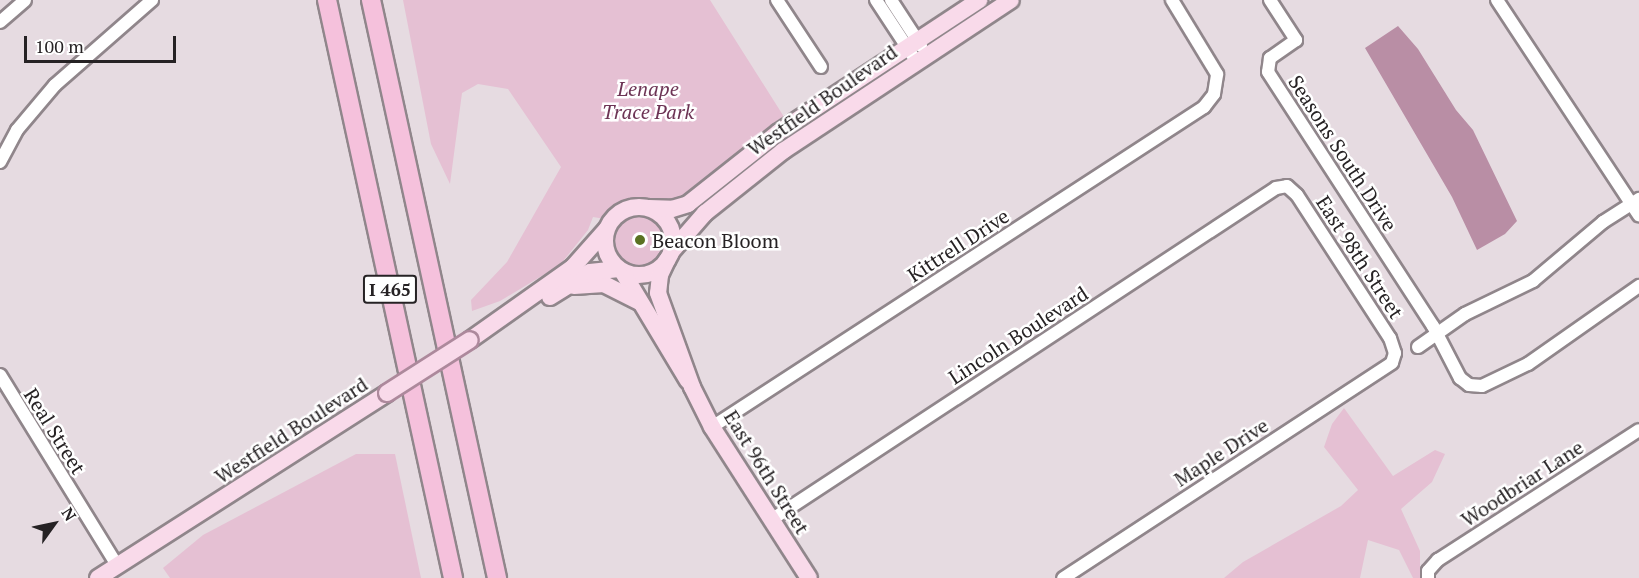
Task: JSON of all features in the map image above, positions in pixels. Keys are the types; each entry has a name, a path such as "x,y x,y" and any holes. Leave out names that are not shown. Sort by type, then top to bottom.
{"highway":[{"name":"I 465","path":"327,0 453,578"},
{"name":"I 465","path":"371,0 497,578"}],"main road":[{"name":"Westfield Boulevard","path":"669,256 705,213 783,150 917,51 979,0"},
{"name":"Westfield Boulevard","path":"648,208 672,209 688,204 779,132 917,51 1011,0"},
{"path":"648,208 661,216 670,227 669,256 647,274 621,270 606,252 606,230 625,210 648,208"},
{"name":"Westfield Boulevard","path":"98,578 507,318 573,267 606,230"},
{"name":"East 96th Street","path":"669,256 658,292 692,387 712,427 809,578"},
{"name":"Westfield Boulevard","path":"507,318 530,309 597,270 621,270"},
{"name":"East 96th Street","path":"621,270 643,305 675,367 692,387"},
{"path":"565,288 604,284 631,294 643,305"}],"street":[{"path":"0,22 25,0"},
{"path":"0,162 17,130 55,85 152,0"},
{"path":"777,0 821,67"},
{"path":"876,0 917,51"},
{"path":"891,0 917,51"},
{"name":"Kittrell Drive","path":"712,427 1195,114 1211,100 1217,88 1214,66 1172,0"},
{"name":"Seasons South Drive","path":"1270,0 1296,40 1270,58 1268,72 1438,334"},
{"path":"1497,0 1634,202 1639,215"},
{"name":"East 98th Street","path":"1287,186 1297,195 1371,309 1395,353"},
{"name":"Lincoln Boulevard","path":"771,520 1276,188 1287,186"},
{"path":"1418,347 1466,314 1533,281 1604,222 1634,202"},
{"path":"1438,334 1460,378 1469,385 1482,386 1556,347 1639,286"},
{"name":"Maple Drive","path":"1063,578 1388,366 1395,353"},
{"name":"Real Street","path":"0,375 118,567"},
{"name":"Woodbriar Lane","path":"1428,574 1438,560 1639,430"}],"green space":[{"name":"Lenape Trace Park","path":"403,0 710,0 786,120 682,202 634,201 616,208 605,219 593,217 588,230 560,265 500,301 472,311 471,300 507,262 561,167 508,89 478,84 462,93 450,184 431,144"},
{"path":"639,214 649,216 658,222 664,231 666,241 664,251 658,260 649,266 639,268 629,266 620,260 614,251 612,241 614,231 620,222 629,216"},
{"path":"1344,408 1393,476 1435,450 1445,454 1432,482 1401,509 1420,551 1420,578 1413,578 1399,550 1368,540 1360,578 1224,578 1243,562 1341,506 1358,490 1324,447 1332,424"},
{"path":"356,454 395,454 421,578 170,578 163,568 203,535"}],"shaded area":[{"path":"1398,26 1418,49 1456,110 1473,130 1517,221 1505,234 1477,250 1452,197 1365,48"}],"place":[{"name":"Beacon Bloom","path":"640,240"}]}
